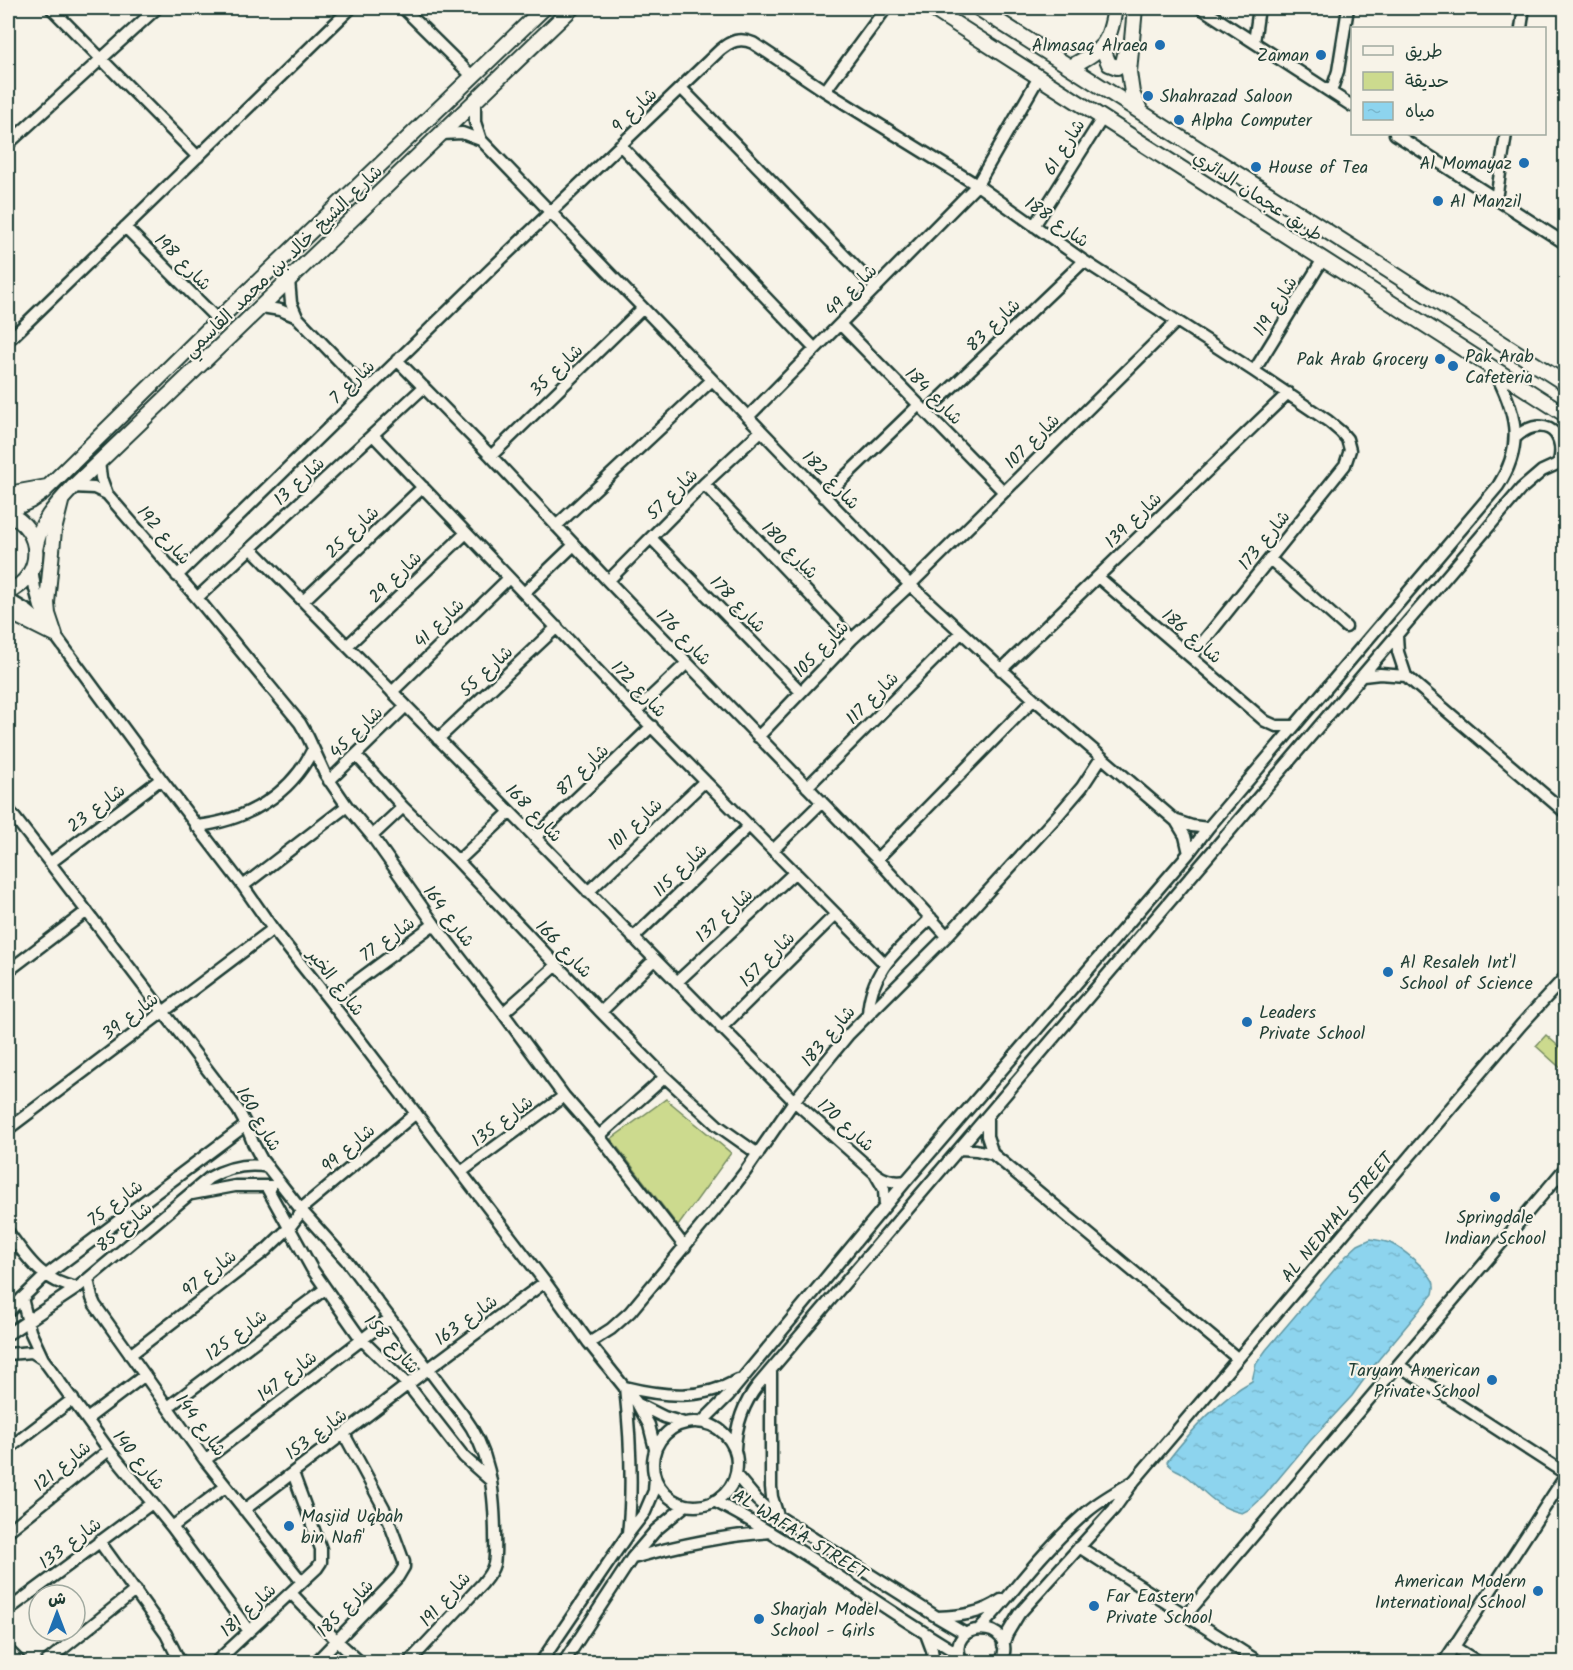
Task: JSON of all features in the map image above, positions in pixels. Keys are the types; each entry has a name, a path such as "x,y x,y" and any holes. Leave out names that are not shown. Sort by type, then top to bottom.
{"main road":[{"name":"شارع الشيخ خالد بن محمد القاسمي","path":"8,512 30,501 49,486 218,320 544,8"},
{"name":"شارع الشيخ خالد بن محمد القاسمي","path":"32,568 41,526 50,511 62,498 572,8"},
{"name":"طريق عجمان الدائري","path":"931,8 1566,415"},
{"name":"طريق عجمان الدائري","path":"978,8 1566,384"},
{"path":"1070,67 1102,47 1110,35 1115,8"},
{"path":"1137,10 1129,72 1132,93 1141,112"},
{"path":"1102,47 1109,64 1117,67 1123,63 1126,46 1132,37"},
{"path":"8,494 49,486"},
{"path":"55,636 47,603 54,530 62,498"},
{"path":"8,512 28,530 35,550"},
{"path":"8,592 23,582 32,568"},
{"path":"8,614 19,617 55,636"}],"street":[{"path":"51,8 198,156"},
{"path":"8,144 157,8"},
{"path":"8,340 351,8"},
{"path":"403,8 472,76"},
{"path":"825,91 886,8"},
{"path":"1201,8 1351,105"},
{"path":"1254,42 1259,8"},
{"path":"1331,92 1338,71 1347,8"},
{"path":"1521,27 1524,8"},
{"name":"شارع 188","path":"743,40 753,43 825,91 977,185 1084,261 1288,393 1335,426 1347,439"},
{"name":"شارع 9","path":"551,212 726,45 743,40"},
{"name":"شارع 49","path":"748,417 977,185 1040,77"},
{"path":"681,88 876,288"},
{"path":"475,102 475,122 481,140"},
{"name":"شارع 61","path":"1034,226 1103,117"},
{"path":"442,134 462,133 481,140"},
{"path":"1397,135 1566,244"},
{"path":"1496,199 1506,135"},
{"name":"شارع 182","path":"481,140 910,585 1001,670 1176,821 1185,836 1189,853"},
{"path":"620,145 815,349"},
{"name":"شارع 7","path":"177,576 551,212"},
{"name":"شارع 198","path":"125,227 218,320"},
{"name":"شارع 119","path":"1254,370 1323,259"},
{"name":"شارع 83","path":"824,497 1084,261"},
{"path":"289,280 291,303 297,317 367,390"},
{"path":"262,307 280,310 297,317"},
{"name":"شارع 35","path":"491,456 643,308"},
{"name":"شارع 107","path":"910,585 1177,321"},
{"name":"شارع 184","path":"840,324 1004,492"},
{"name":"شارع 176","path":"398,360 877,859 947,936"},
{"path":"702,1422 720,1405 906,1181 1189,853 1498,486 1508,467 1515,438 1512,409 1493,368"},
{"path":"556,526 712,380"},
{"name":"شارع 13","path":"196,598 424,387"},
{"name":"شارع 139","path":"1001,670 1288,393"},
{"path":"655,1477 667,1495 686,1505 700,1505 714,1501 728,1490 736,1475 737,1426 751,1394 1521,489 1542,471 1563,461 1560,440 1547,428 1530,427 1515,438"},
{"name":"شارع 57","path":"608,581 704,484 761,431"},
{"name":"شارع 172","path":"373,435 636,711 885,964"},
{"name":"شارع 173","path":"1191,657 1345,465 1350,450 1347,439"},
{"name":"شارع 192","path":"99,462 101,478 107,494 196,598"},
{"name":"شارع 180","path":"704,484 852,639"},
{"path":"73,487 94,488 107,494"},
{"name":"شارع 25","path":"303,602 423,487"},
{"name":"شارع 29","path":"347,646 466,533"},
{"name":"شارع 178","path":"651,538 801,692"},
{"path":"524,593 574,545"},
{"name":"شارع 168","path":"251,548 794,1101"},
{"path":"1270,559 1346,627"},
{"name":"شارع الخير","path":"32,568 40,607 55,636 273,929 330,1000 589,1343 637,1403 649,1425 655,1449"},
{"name":"شارع 186","path":"1098,577 1265,721"},
{"name":"شارع 41","path":"392,692 509,578"},
{"name":"شارع 105","path":"758,737 852,639 910,585"},
{"name":"شارع 164","path":"196,598 300,723 329,781 347,806 372,836 434,924 564,1096 599,1136 685,1247"},
{"path":"8,599 38,618 55,636"},
{"name":"شارع 55","path":"438,739 557,627"},
{"name":"شارع 117","path":"807,787 960,633"},
{"path":"1397,636 1398,652 1406,676 1566,813"},
{"path":"636,711 687,663"},
{"path":"1363,676 1380,674 1406,676"},
{"path":"877,859 1034,699"},
{"name":"شارع 45","path":"329,781 406,706"},
{"path":"1265,721 1276,726 1294,726"},
{"path":"1265,721 1272,734 1273,751"},
{"name":"شارع 87","path":"535,838 652,726"},
{"path":"196,826 233,818 267,802 294,779 313,749"},
{"name":"شارع 166","path":"356,755 403,807 458,861 665,1077 717,1125 758,1154"},
{"name":"شارع 183","path":"589,1343 601,1337 621,1321 734,1187 794,1101 848,1035 947,936 1071,801 1101,758"},
{"name":"شارع 23","path":"50,863 161,780"},
{"name":"شارع 101","path":"588,892 705,781"},
{"path":"773,850 822,802"},
{"path":"243,886 347,806"},
{"path":"372,836 403,807"},
{"path":"458,861 510,812"},
{"name":"شارع 160","path":"9,814 50,863 238,1110 257,1152 268,1167 338,1250 472,1427 484,1453 491,1481"},
{"name":"شارع 182","path":"1176,821 1208,828"},
{"name":"شارع 115","path":"633,938 749,826"},
{"name":"شارع 137","path":"676,982 795,872"},
{"path":"8,971 87,911"},
{"name":"شارع 157","path":"721,1028 836,914"},
{"path":"868,1014 873,985 885,964 931,918"},
{"name":"شارع 77","path":"330,1000 434,924"},
{"name":"شارع 39","path":"8,1129 273,929"},
{"path":"601,1012 654,960"},
{"path":"503,1013 557,965"},
{"name":"AL NEDHAL STREET","path":"1003,1645 1019,1614 1114,1509 1134,1481 1238,1358 1521,1025 1566,976"},
{"path":"599,1136 665,1077"},
{"name":"شارع 135","path":"461,1172 564,1096"},
{"name":"شارع 170","path":"794,1101 876,1174 887,1180 906,1181"},
{"name":"شارع 99","path":"302,1210 416,1113"},
{"path":"987,1117 987,1136 993,1154"},
{"name":"شارع 75","path":"8,1312 45,1276 246,1125"},
{"path":"960,1149 993,1154 1238,1358"},
{"path":"198,1161 209,1178"},
{"name":"شارع 85","path":"8,1334 77,1288 209,1178 235,1166 268,1167"},
{"path":"1186,1616 1566,1167"},
{"name":"شارع 170","path":"876,1174 884,1189 885,1206"},
{"path":"188,1194 219,1188 266,1186 285,1188"},
{"name":"شارع 158","path":"266,1186 325,1289 361,1339 408,1385 464,1457 491,1481"},
{"name":"شارع 97","path":"130,1355 267,1250 289,1228 302,1210"},
{"path":"8,1232 33,1266 45,1276 59,1284 77,1288"},
{"name":"شارع 144","path":"88,1279 95,1305 130,1355 225,1487 302,1582"},
{"name":"شارع 163","path":"408,1385 545,1282"},
{"name":"شارع 125","path":"168,1407 325,1289"},
{"name":"شارع 140","path":"22,1298 27,1321 43,1359 109,1450 172,1527 249,1631"},
{"name":"شارع 147","path":"206,1460 390,1318"},
{"path":"8,1354 32,1353 43,1359"},
{"path":"1398,1365 1566,1475 1444,1662"},
{"path":"771,1370 770,1475 772,1497 778,1516"},
{"path":"87,1419 145,1375"},
{"path":"628,1534 630,1501 625,1388 649,1393 695,1394 718,1390 743,1377"},
{"name":"شارع 153","path":"244,1510 408,1385"},
{"path":"8,1449 73,1400"},
{"name":"شارع الخير","path":"637,1403 655,1413 684,1423"},
{"path":"541,1662 645,1512 651,1501 655,1477 653,1459 655,1449 666,1433 684,1423 702,1422 718,1428 731,1441 735,1449"},
{"name":"شارع 185","path":"316,1662 398,1577 404,1567 384,1508 344,1434"},
{"name":"شارع 121","path":"8,1531 109,1450"},
{"name":"شارع 181","path":"216,1662 321,1562 320,1543 292,1473"},
{"name":"AL WAFA'A STREET","path":"736,1475 757,1500 778,1516 966,1634"},
{"name":"شارع 191","path":"410,1662 490,1574 494,1563 495,1548 494,1498 491,1481"},
{"name":"AL NEDHAL STREET","path":"980,1628 1063,1535 1086,1513 1134,1481"},
{"path":"172,1527 225,1487"},
{"name":"AL WAFA'A STREET","path":"714,1501 770,1532 926,1634 958,1659"},
{"name":"شارع 133","path":"8,1610 152,1503"},
{"path":"564,1662 632,1558 656,1530 686,1505"},
{"path":"632,1558 711,1539 770,1532"},
{"path":"99,1541 166,1634 175,1660"},
{"path":"1079,1547 1259,1662"},
{"path":"46,1662 136,1590"},
{"path":"291,1593 360,1662"},
{"path":"937,1617 958,1617 977,1612 1011,1593"},
{"path":"958,1659 959,1646 966,1634 980,1628 992,1630 997,1634 1003,1645 1004,1661"},
{"path":"926,1634 934,1662"},
{"path":"1454,1647 1478,1662"},
{"path":"8,1650 20,1662"}],"green space":[{"path":"1546,1035 1565,1052 1565,1072 1536,1046"},
{"path":"666,1099 731,1153 678,1226 611,1139"}],"water":[{"path":"1371,1239 1390,1243 1414,1259 1433,1281 1433,1294 1379,1359 1352,1396 1310,1441 1264,1496 1242,1513 1216,1502 1167,1462 1207,1416 1229,1396 1252,1381 1256,1364 1266,1350 1346,1256 1358,1245"}],"place":[{"name":"Almasaq Alraea","path":"1160,45"},
{"name":"Zaman","path":"1321,55"},
{"name":"Shahrazad Saloon","path":"1148,96"},
{"name":"Alpha Computer","path":"1179,120"},
{"name":"Al Momayaz","path":"1524,163"},
{"name":"House of Tea","path":"1256,167"},
{"name":"Al Manzil","path":"1438,201"},
{"name":"Pak Arab Grocery","path":"1440,359"},
{"name":"Pak Arab Cafeteria","path":"1453,366"},
{"name":"Al Resaleh Int'l School of Science","path":"1388,972"},
{"name":"Leaders Private School","path":"1247,1022"},
{"name":"Springdale Indian School","path":"1495,1197"},
{"name":"Taryam American Private School","path":"1492,1380"},
{"name":"Masjid Uqbah bin Nafi'","path":"289,1526"},
{"name":"American Modern International School","path":"1538,1591"},
{"name":"Far Eastern Private School","path":"1094,1606"},
{"name":"Sharjah Model School - Girls","path":"759,1619"}]}
